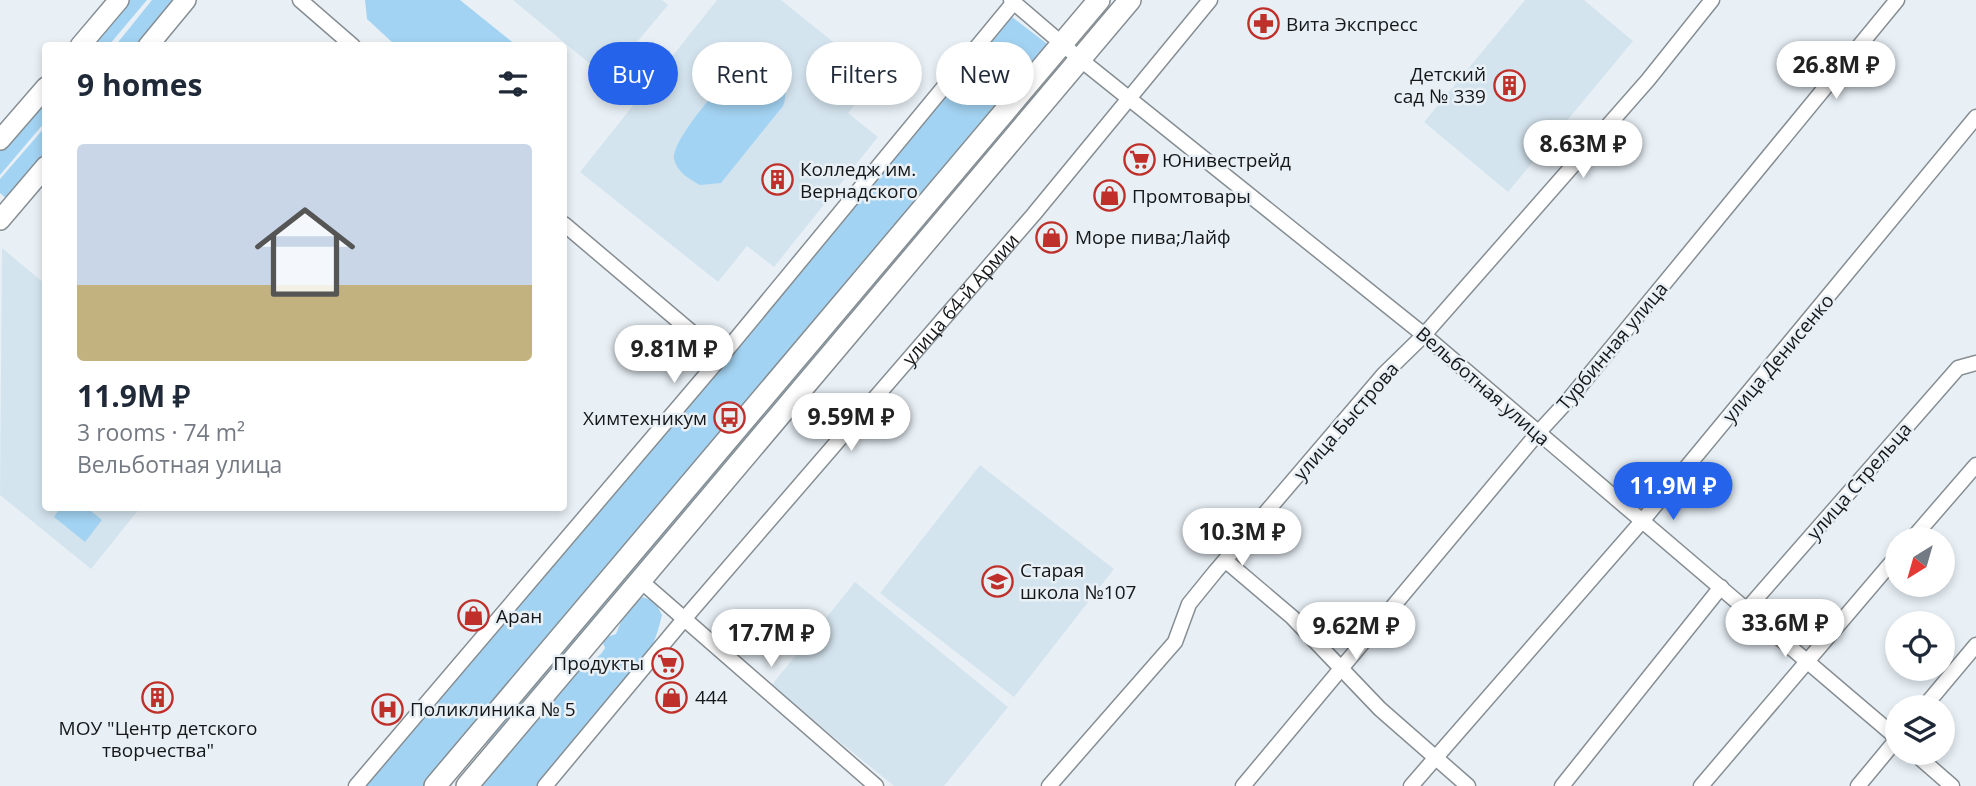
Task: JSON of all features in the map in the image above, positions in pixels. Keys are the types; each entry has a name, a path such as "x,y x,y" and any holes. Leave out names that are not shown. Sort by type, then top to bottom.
{"highway":[{"path":"435,786 1098,0"},
{"path":"459,758 472,780 642,582 1130,0"}],"main road":[{"path":"83,42 119,0"},
{"path":"151,42 186,0"},
{"path":"0,140 42,91"},
{"path":"2,213 42,170"}],"street":[{"path":"300,0 348,42"},
{"name":"улица 64-й Армии","path":"545,786 685,618 1034,214 1128,96 1210,0"},
{"name":"улица Быстрова","path":"1049,786 1175,642 1189,604 1384,374 1424,335 1648,80 1712,0"},
{"name":"Турбинная улица","path":"1243,786 1537,434 1572,397 1897,0"},
{"path":"356,786 721,357 1013,1"},
{"name":"Вельботная улица","path":"1013,1 1061,44 1424,335 1537,434 1748,608 1885,728"},
{"name":"улица Денисенко","path":"1412,786 1643,520 1976,117"},
{"path":"567,227 721,357"},
{"name":"улица Стрельца","path":"1748,608 1958,368 1976,363"},
{"path":"1922,527 1976,465"},
{"path":"1226,561 1292,617 1340,671 1468,786"},
{"path":"1701,786 1885,570"},
{"path":"642,582 876,786"},
{"path":"1562,786 1721,587"},
{"path":"1934,695 1976,645"},
{"path":"1858,786 1885,753"},
{"path":"1928,765 1952,786"}],"shaded area":[{"path":"125,0 147,0 112,42 89,42"},
{"path":"152,0 174,0 139,42 118,42"},
{"path":"365,0 460,0 512,42 392,42 367,19"},
{"path":"513,0 662,0 668,5 637,42 588,42 588,62 567,42"},
{"path":"717,0 781,0 833,42 806,42 806,105 854,105 848,113 878,137 774,267 747,246 718,282 580,172 633,105 678,105 678,49"},
{"path":"1525,0 1584,0 1633,41 1508,192 1424,122"},
{"path":"1012,17 1050,46 1034,65 1034,42 991,42"},
{"path":"1061,63 1064,66 1034,102 1034,95"},
{"path":"42,97 42,126 0,175 0,147"},
{"path":"705,105 783,105 721,183 700,185 678,168 674,159 675,150"},
{"path":"939,105 1000,105 426,786 365,786 715,376"},
{"path":"1025,105 1031,105 492,745 487,745 487,740"},
{"path":"42,130 42,161 9,201 0,193 0,179"},
{"path":"2,248 42,281 42,511 138,511 91,569 0,495"},
{"name":"Старая школа №107","path":"980,465 1114,569 1014,697 880,593"},
{"path":"58,511 91,511 102,520 85,542 54,517"},
{"path":"855,582 1008,707 944,786 894,786 771,686"},
{"path":"643,597 655,602 662,615 649,651 541,786 474,786 545,713 569,679 601,654 605,648 603,643 607,637 616,634 626,609"}],"place":[{"name":"Вита Экспресс","path":"1263,24"},
{"name":"Детский сад № 339","path":"1509,85"},
{"name":"Юнивестрейд","path":"1139,160"},
{"name":"Колледж им. Вернадского","path":"777,180"},
{"name":"Промтовары","path":"1109,196"},
{"name":"Море пива;Лайф","path":"1052,237"},
{"name":"Химтехникум","path":"730,418"},
{"name":"Старая школа №107","path":"997,581"},
{"name":"Аран","path":"473,616"},
{"name":"Продукты","path":"667,663"},
{"name":"МОУ \"Центр детского творчества\"","path":"158,697"},
{"name":"444","path":"672,697"},
{"name":"Поликлиника № 5","path":"387,709"}]}
